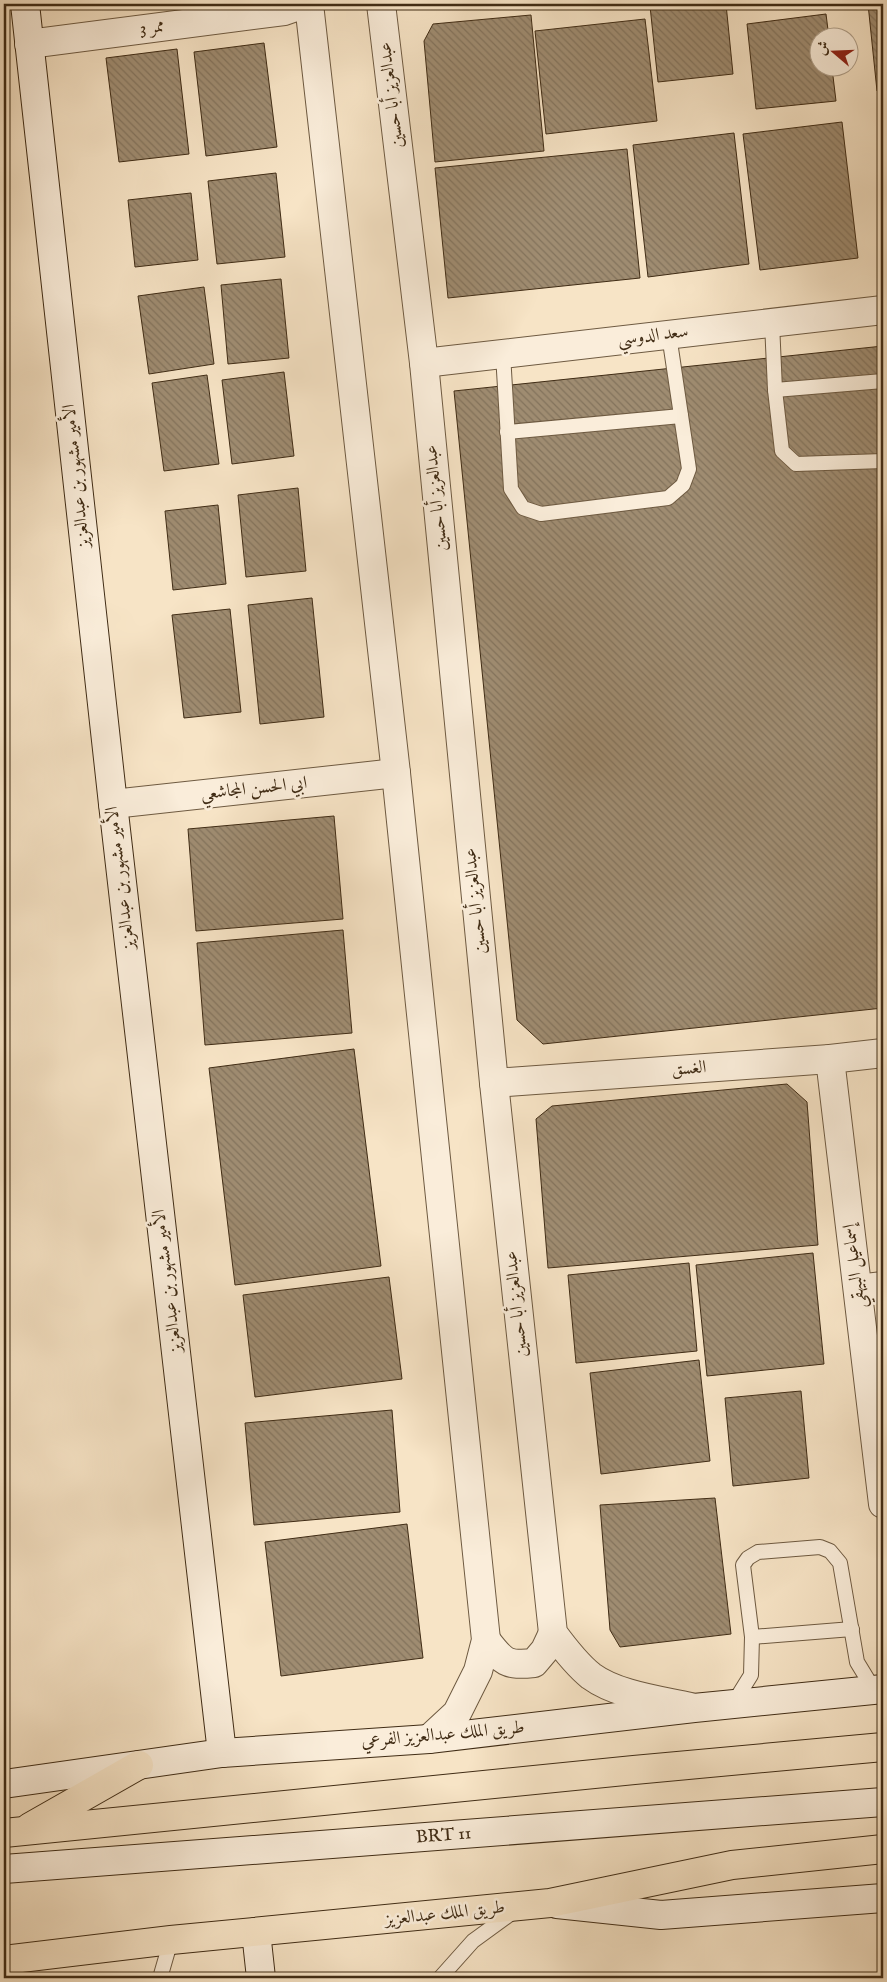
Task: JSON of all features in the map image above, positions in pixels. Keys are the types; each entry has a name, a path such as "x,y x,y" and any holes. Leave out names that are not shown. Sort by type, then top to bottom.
{"main road":[{"path":"10,1836 625,1771 883,1747"},
{"path":"10,1836 140,1764"},
{"name":"طريق الملك عبدالعزيز","path":"4,1960 171,1940 550,1904 732,1865 883,1849"}],"street":[{"name":"الأمير مشهور بن عبدالعزيز","path":"25,4 113,804 222,1753"},
{"name":"ممر 3","path":"29,44 284,11 304,4"},
{"path":"309,4 396,773 486,1640 478,1671 457,1713 429,1739"},
{"name":"عبدالعزيز أبا حسين","path":"381,4 424,363 494,1082 553,1633"},
{"name":"سعد الدوسي","path":"424,363 883,310"},
{"name":"ابي الحسن المجاشعي","path":"113,804 396,773"},
{"name":"الغسق","path":"494,1082 830,1059 883,1053"},
{"name":"إسماعيل البيهقي","path":"830,1059 870,1288 883,1504"},
{"path":"486,1640 500,1658 515,1665 534,1663 545,1650 553,1633 570,1655 592,1676 624,1692 694,1708"},
{"name":"طريق الملك عبدالعزيز الفرعي","path":"4,1784 222,1753 429,1739 694,1708 879,1690"},
{"name":"BRT 11","path":"4,1869 883,1802"},
{"path":"550,1904 661,1915 883,1898"},
{"path":"256,1932 261,1978"}],"lane":[{"path":"772,323 782,451 796,464 883,461"},
{"path":"503,354 511,490 523,508 541,514 668,498 683,485 689,469 668,335"},
{"path":"776,390 883,381"},
{"path":"507,432 681,416"},
{"path":"733,1704 751,1675 752,1637 743,1565 748,1558 758,1552 820,1547 830,1551 840,1562 857,1662 879,1690"},
{"path":"752,1637 852,1630"},
{"path":"440,1978 472,1941 521,1906"},
{"path":"160,1978 171,1940"}],"building":[{"path":"726,4 733,74 658,82 650,6"},
{"path":"868,4 883,4 883,90 877,91"},
{"path":"826,14 828,28 810,28 810,78 833,78 836,101 756,109 747,24"},
{"path":"531,15 544,151 435,162 424,41 433,24"},
{"path":"645,19 657,121 546,134 535,31"},
{"path":"264,43 277,147 206,156 194,52"},
{"path":"177,49 189,154 119,162 106,58"},
{"path":"842,122 858,258 760,270 743,134"},
{"path":"734,133 749,264 648,277 633,145"},
{"path":"627,149 640,278 448,298 435,168"},
{"path":"276,173 285,257 217,264 208,181"},
{"path":"191,193 198,260 135,267 128,200"},
{"path":"281,279 289,358 228,364 221,285"},
{"path":"204,287 214,364 149,374 138,296"},
{"path":"883,346 883,1008 543,1044 517,1020 454,391"},
{"path":"284,372 294,456 232,464 222,380"},
{"path":"207,375 219,464 164,471 152,383"},
{"path":"298,488 306,571 246,577 238,495"},
{"path":"218,505 226,584 173,590 165,511"},
{"path":"312,598 324,717 260,724 248,605"},
{"path":"230,609 241,712 184,718 172,615"},
{"path":"334,816 343,919 196,931 188,829"},
{"path":"343,930 352,1033 205,1045 197,943"},
{"path":"354,1049 381,1266 235,1285 209,1068"},
{"path":"787,1084 807,1102 818,1245 548,1268 536,1119 552,1106"},
{"path":"813,1253 824,1364 707,1376 696,1265"},
{"path":"689,1263 697,1351 576,1363 568,1275"},
{"path":"389,1277 402,1379 255,1397 243,1295"},
{"path":"699,1360 710,1461 601,1474 590,1373"},
{"path":"801,1391 809,1478 733,1486 725,1398"},
{"path":"392,1410 400,1512 254,1525 245,1423"},
{"path":"715,1498 731,1634 620,1647 610,1630 600,1505"},
{"path":"407,1524 423,1658 281,1676 265,1542"}]}
